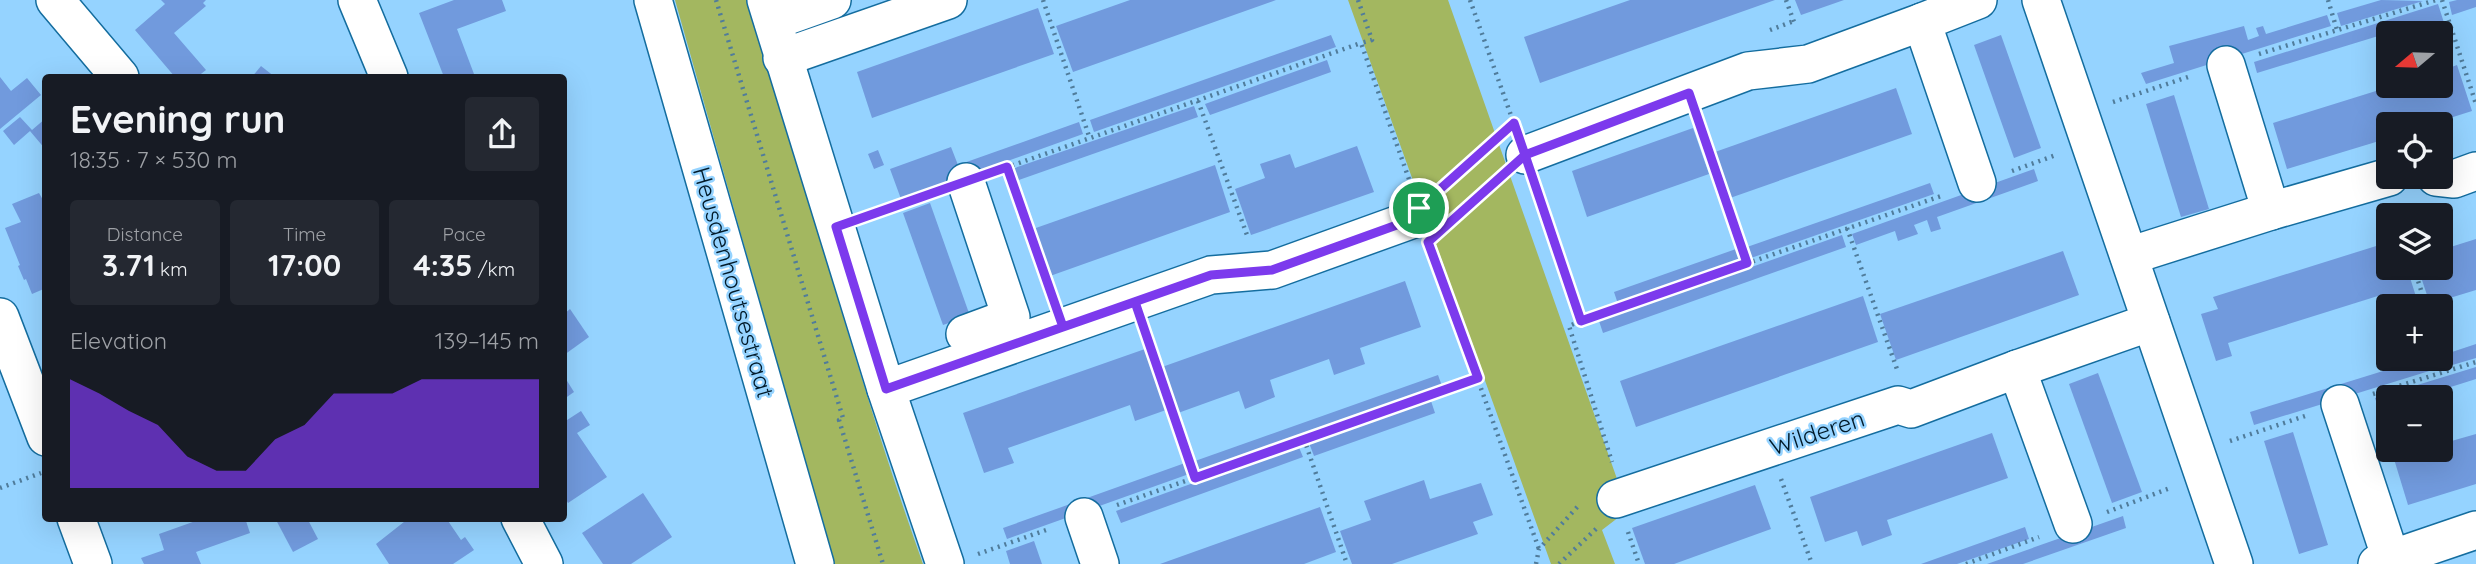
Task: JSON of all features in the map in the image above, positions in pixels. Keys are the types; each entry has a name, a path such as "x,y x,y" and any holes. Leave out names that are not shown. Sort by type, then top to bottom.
{"street":[{"path":"55,0 117,74"},
{"path":"357,0 389,74"},
{"name":"Heusdenhoutsestraat","path":"653,0 816,564"},
{"path":"832,0 769,10 882,377 960,560"},
{"path":"782,58 948,0"},
{"path":"1510,147 1689,93 1748,71 1808,64 1978,0"},
{"path":"2041,0 2234,564"},
{"path":"1922,22 1977,183"},
{"path":"2226,65 2271,211"},
{"path":"2453,179 2476,171"},
{"path":"2129,257 2376,181"},
{"path":"882,377 1011,317 966,182"},
{"path":"882,377 1063,327 1211,275 1272,270 1422,222"},
{"path":"0,318 42,427"},
{"name":"Wilderen","path":"1602,498 1770,448 1898,405 1911,409 2151,322"},
{"path":"2017,369 2073,524"},
{"path":"2340,404 2384,562 2476,530"},
{"path":"1084,517 1100,564"},
{"path":"77,522 93,564"},
{"path":"522,522 544,564"}],"path":[{"path":"716,0 843,418 839,420 883,564"},
{"path":"1043,0 1090,139"},
{"path":"836,227 1372,40 1358,0"},
{"path":"1470,0 1510,147 1581,321"},
{"path":"2328,0 2337,30"},
{"path":"2442,0 2476,104"},
{"path":"1361,44 1539,549 1536,564"},
{"path":"1689,93 1747,263"},
{"path":"1198,101 1259,271"},
{"path":"1559,564 1602,498 1569,326 2090,142"},
{"path":"1422,222 1510,147"},
{"path":"1422,222 1510,147"},
{"path":"1007,167 1063,327"},
{"path":"1847,228 1911,409"},
{"path":"1135,302 1195,478"},
{"path":"960,560 1478,378"},
{"path":"1304,439 1347,564"},
{"path":"1770,448 1812,564"},
{"path":"0,488 42,473"},
{"path":"1539,549 1602,498"}],"green space":[{"path":"675,0 750,0 854,354 923,564 834,564"},
{"path":"1348,0 1448,0 1628,510 1602,530 1615,564 1551,564"}],"building":[{"path":"161,0 206,0 203,3 206,6 174,33 206,70 201,74 172,74 135,30 165,4"},
{"path":"454,0 502,0 506,11 457,29 474,74 443,74 419,13"},
{"path":"1130,0 1276,0 1073,72 1056,26"},
{"path":"1630,0 1775,0 1540,83 1524,37"},
{"path":"1795,0 1844,0 1801,15"},
{"path":"2381,0 2423,1 2341,26 2337,13"},
{"path":"2476,0 2476,7 2452,15 2449,2"},
{"path":"2438,4 2443,21 2384,21"},
{"path":"1038,8 1054,54 872,118 857,72"},
{"path":"2327,15 2331,26 2146,84 2141,73 2174,63 2169,46 2244,26 2248,40 2259,36 2256,28 2263,26 2266,34"},
{"path":"2376,24 2376,37 2257,73 2254,62"},
{"path":"1331,35 1336,47 1094,132 1090,120"},
{"path":"2001,35 2041,148 2014,158 1974,45"},
{"path":"1327,60 1331,72 1210,115 1205,104"},
{"path":"2457,65 2472,111 2453,117 2453,112 2376,112 2376,142 2287,169 2273,123 2376,91 2376,98 2454,98 2454,66"},
{"path":"261,66 271,74 254,74"},
{"path":"0,77 11,91 27,78 41,95 0,129"},
{"path":"1896,88 1912,134 1730,198 1715,152"},
{"path":"2174,95 2209,209 2181,217 2146,104"},
{"path":"1194,106 1198,117 1016,181 1012,169"},
{"path":"20,117 32,130 42,121 42,145 30,131 14,145 3,131"},
{"path":"1079,122 1083,134 901,199 890,169 951,147 958,165"},
{"path":"1693,128 1709,174 1587,217 1572,171"},
{"path":"1357,146 1374,192 1251,235 1235,189 1265,178 1260,164 1290,154 1295,168"},
{"path":"878,150 884,165 874,169 868,154"},
{"path":"1215,165 1230,212 1050,276 1033,229"},
{"path":"2034,169 2038,181 1937,217 1941,229 1931,232 1927,220 1914,225 1918,234 1898,241 1895,231 1856,245 1852,234"},
{"path":"1930,183 1934,194 1751,258 1747,247"},
{"path":"39,193 42,198 42,290 32,294 18,266 20,265 5,228 21,222 12,204"},
{"path":"930,203 970,316 943,325 903,213"},
{"path":"1842,235 1846,247 1603,333 1599,321"},
{"path":"2476,239 2476,290 2453,297 2453,294 2427,294 2422,280 2453,280 2453,246"},
{"path":"2376,246 2376,280 2411,280 2415,294 2376,294 2376,297 2228,343 2232,356 2216,361 2201,314 2218,309 2213,297"},
{"path":"1736,249 1740,260 1618,304 1614,292"},
{"path":"2063,251 2079,295 1896,360 1880,314"},
{"path":"1405,281 1421,327 1360,348 1365,364 1334,375 1329,359 1270,380 1275,397 1245,409 1239,391 1178,413 1162,367"},
{"path":"1863,296 1878,342 1636,427 1620,381"},
{"path":"570,309 589,337 567,353 567,312"},
{"path":"2476,344 2476,358 2453,365 2453,352"},
{"path":"1145,349 1166,410 1135,421 1130,405 1008,448 1014,463 984,473 963,413"},
{"path":"2476,367 2476,379 2453,386 2417,385"},
{"path":"2383,371 2429,371 2376,385 2376,387 2254,425 2250,412"},
{"path":"2098,373 2142,492 2112,503 2069,384"},
{"path":"1438,375 1442,386 1199,472 1195,461"},
{"path":"567,381 574,392 567,397"},
{"path":"1431,401 1435,413 1314,456 1309,443"},
{"path":"581,411 590,425 577,433 607,477 568,503 567,501 567,420"},
{"path":"2293,432 2328,545 2299,554 2264,441"},
{"path":"1992,433 2008,478 1887,520 1892,535 1862,546 1857,531 1825,542 1810,497"},
{"path":"2476,434 2476,484 2408,505 2395,462 2453,462 2453,441"},
{"path":"1298,445 1303,457 1121,523 1116,511"},
{"path":"1185,463 1189,474 1007,539 1003,528"},
{"path":"1424,480 1430,499 1481,483 1493,515 1473,522 1478,534 1392,564 1352,564 1340,531 1371,520 1364,501"},
{"path":"1755,485 1771,529 1674,564 1645,564 1632,528"},
{"path":"643,493 672,537 631,564 603,564 582,533"},
{"path":"1320,507 1336,552 1304,564 1160,564"},
{"path":"2123,516 2126,528 2023,564 1987,564"},
{"path":"193,522 246,522 250,533 196,552 201,564 144,564 141,558 164,550 159,534"},
{"path":"277,522 309,522 318,539 293,552"},
{"path":"404,522 449,522 461,540 465,537 474,550 453,564 389,564 376,544"},
{"path":"2025,527 2029,539 1957,564 1921,564"},
{"path":"1034,541 1042,564 1010,564 1006,551"}],"route":[{"path":"1419,208 1419,217 1272,270 1211,275 1063,327 1019,342 886,389 836,227 1007,167 1063,327 1135,302 1195,478 1478,378 1428,242 1525,155 1581,321 1747,263 1689,93 1525,155 1514,123 1419,208"}]}
